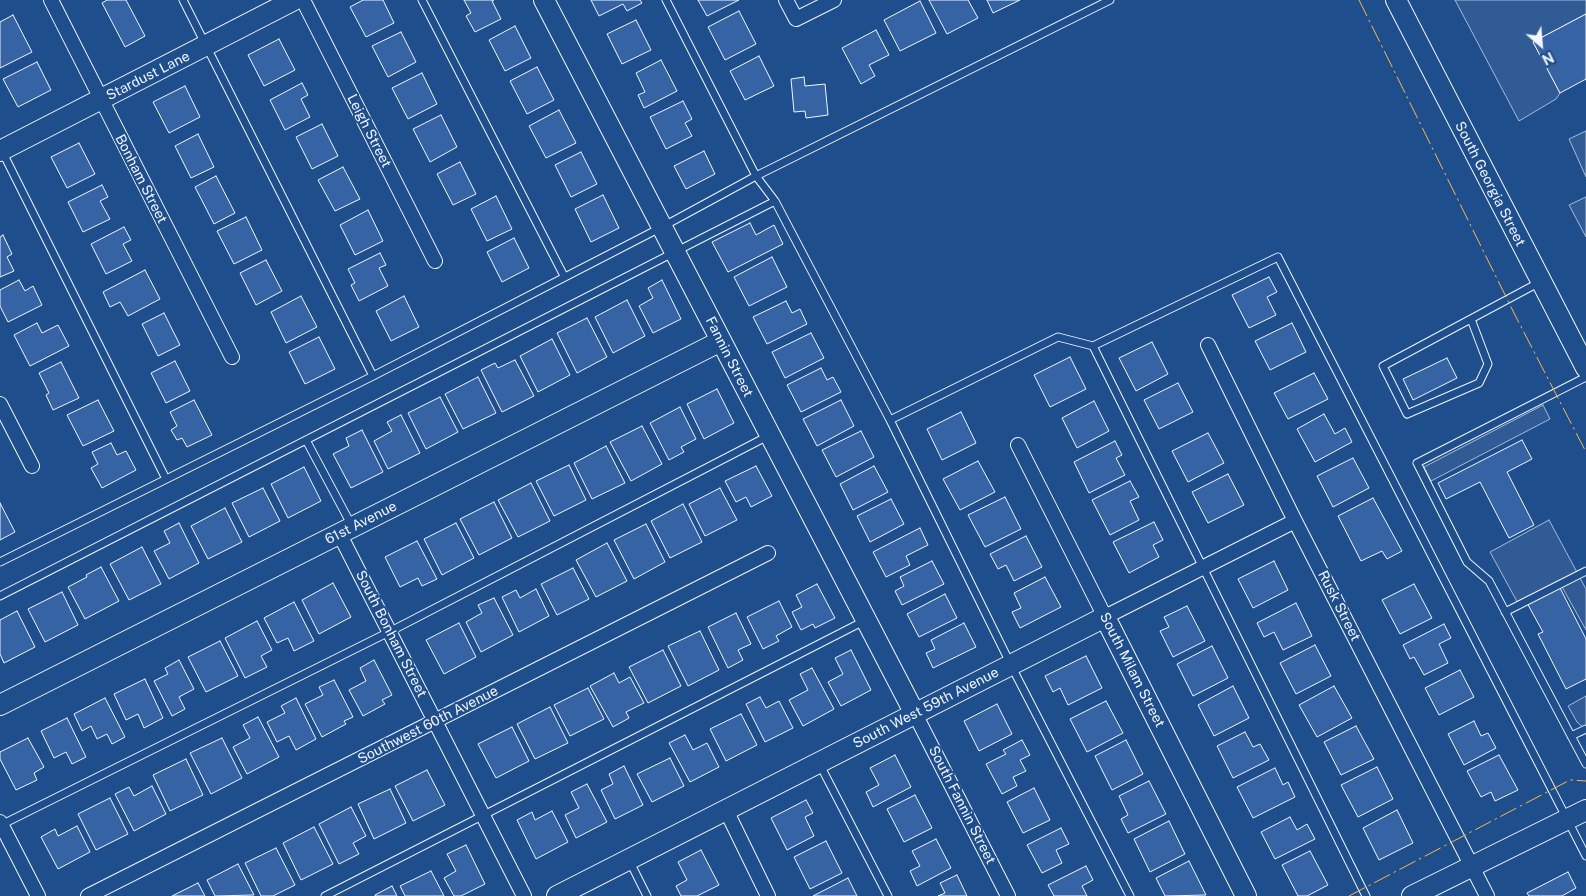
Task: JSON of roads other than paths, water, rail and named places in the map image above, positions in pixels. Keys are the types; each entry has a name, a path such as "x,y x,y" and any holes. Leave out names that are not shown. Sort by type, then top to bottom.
{"street":[{"name":"Bonham Street","path":"51,0 232,357"},
{"name":"Stardust Lane","path":"1,149 102,100 294,0"},
{"name":"Leigh Street","path":"303,0 435,261"},
{"name":"Fannin Street","path":"544,0 915,714"},
{"path":"786,0 796,19 834,0"},
{"name":"South Georgia Street","path":"1396,0 1586,368"},
{"name":"61st Avenue","path":"0,705 721,341"},
{"name":"Rusk Street","path":"1208,345 1295,521 1488,896"},
{"path":"0,404 32,466"},
{"name":"South Milam Street","path":"1018,445 1246,896"},
{"name":"South West 59th Avenue","path":"557,896 1295,521"},
{"name":"South Bonham Street","path":"346,530 389,632 524,896"},
{"name":"Southwest 60th Avenue","path":"88,896 768,554"},
{"name":"South Fannin Street","path":"915,714 1008,896"},
{"path":"726,810 768,896"},
{"path":"1412,896 1586,810"},
{"path":"1,824 38,896"}],"lane":[{"path":"183,0 373,376"},
{"path":"422,0 564,276"},
{"path":"666,0 756,176 775,201 890,420 1011,665 1130,896"},
{"path":"0,562 373,376 662,227 756,176 1110,0"},
{"path":"1,149 166,479"},
{"path":"0,596 775,201"},
{"path":"890,420 1058,337 1093,346 1278,258 1586,856"},
{"path":"1471,319 1488,364 1479,383 1407,414 1383,366 1471,319 1541,282"},
{"path":"1093,346 1366,896"},
{"path":"1586,377 1417,463 1467,562 1489,581 1586,764"},
{"path":"1,824 389,632 770,435"},
{"path":"306,440 346,530"},
{"path":"1505,612 1586,571"},
{"path":"325,896 866,620"},
{"path":"1571,736 1586,728"},
{"path":"819,763 888,896"},
{"path":"629,859 647,896"}]}
